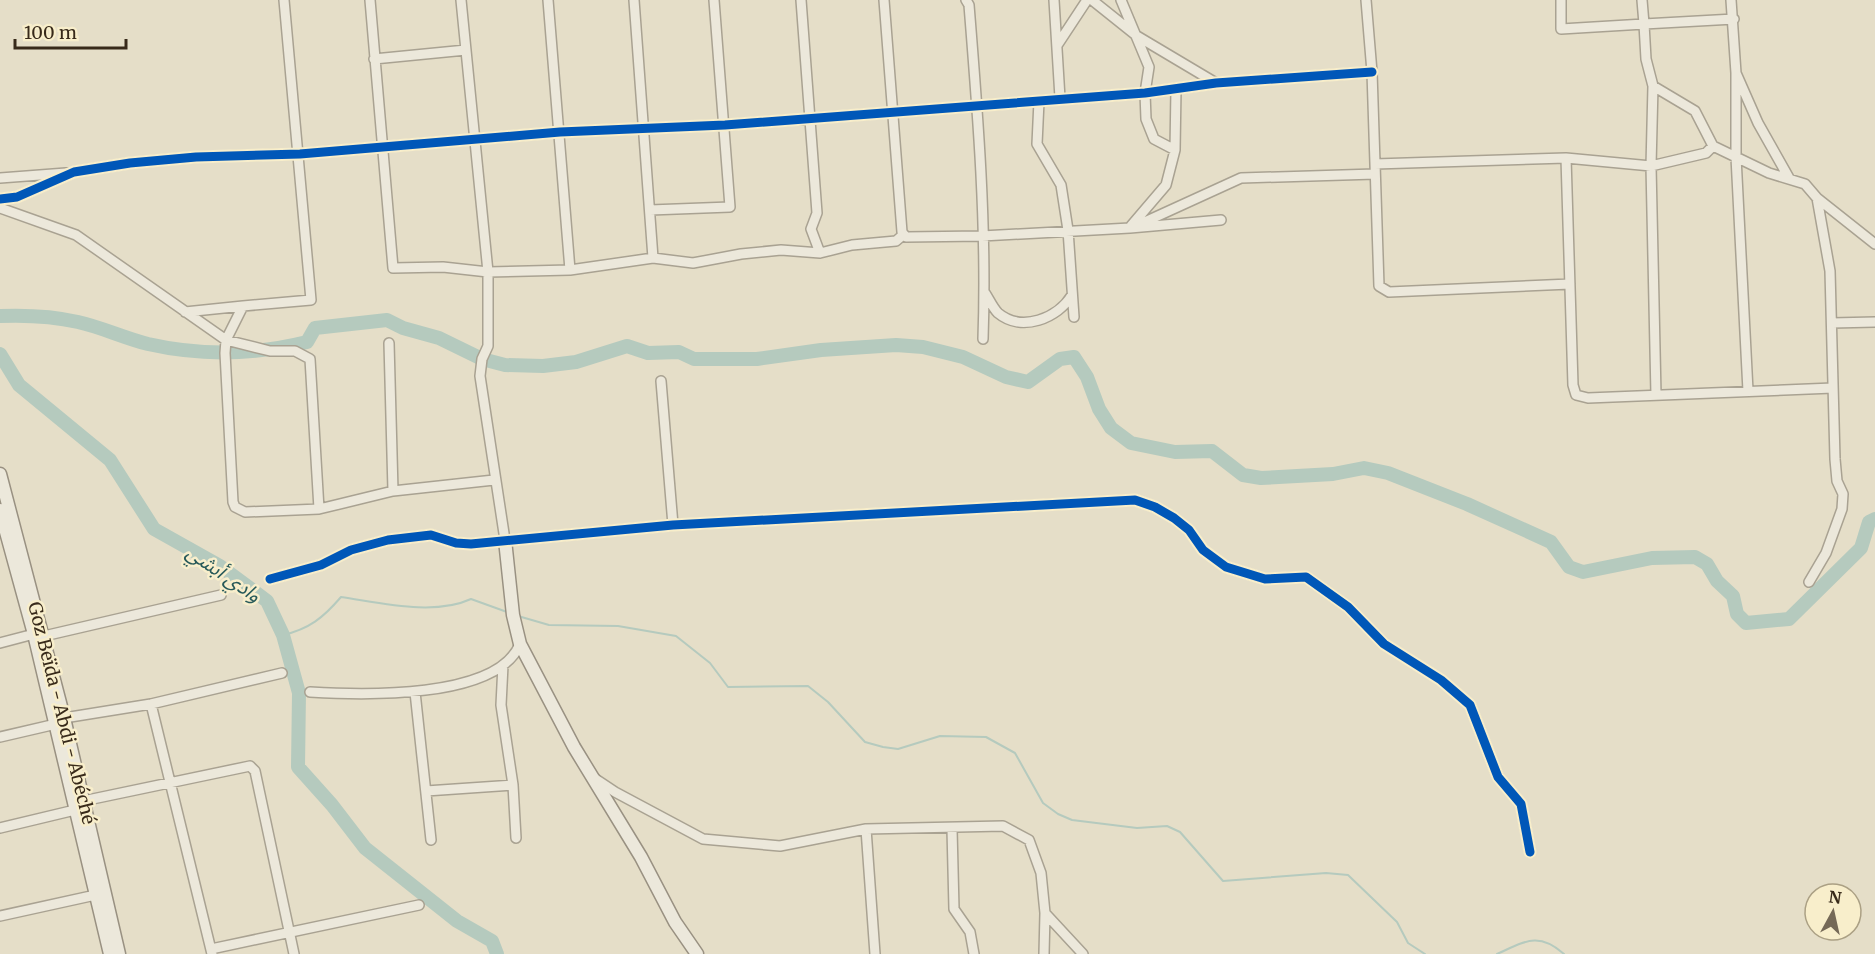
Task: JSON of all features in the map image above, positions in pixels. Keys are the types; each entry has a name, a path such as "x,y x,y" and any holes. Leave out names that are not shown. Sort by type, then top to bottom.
{"main road":[{"name":"Goz Beïda - Abdi - Abéché","path":"0,474 39,635"},
{"path":"0,510 6,553 39,635 101,894 119,954"},
{"path":"506,540 513,615 520,644 574,747 594,778 675,922 697,954"},
{"path":"101,894 110,954"}],"street":[{"path":"185,312 311,300 300,154 284,0"},
{"path":"370,0 393,268 443,267 488,272 570,270 653,258 693,263 741,254 781,250 820,253 852,245 896,241 903,235"},
{"path":"461,0 488,272 488,346 482,359 480,376 494,480 506,540"},
{"path":"548,0 570,270"},
{"path":"634,0 653,258"},
{"path":"650,210 730,207 714,0"},
{"path":"801,0 817,213 811,229 820,253"},
{"path":"884,0 903,235"},
{"path":"966,0 969,5 977,106 985,293 983,339"},
{"path":"1054,0 1060,98"},
{"path":"1058,44 1087,0"},
{"path":"1092,0 1137,36 1216,83"},
{"path":"1121,0 1149,67 1145,93 1146,119 1154,139 1175,150"},
{"path":"1366,0 1372,72 1379,286 1382,290 1389,292 1570,284"},
{"path":"1561,0 1561,29 1734,19"},
{"path":"1642,0 1646,59 1653,86 1651,166 1656,395"},
{"path":"1731,0 1734,19 1736,157 1748,391"},
{"path":"374,59 466,50"},
{"path":"0,178 74,172 130,163 196,157 300,154 560,132 644,129 894,112 1145,93 1216,83 1372,72"},
{"path":"1736,73 1758,123 1790,178"},
{"path":"1653,86 1695,111 1713,146 1769,173 1805,184 1818,198 1875,244"},
{"path":"1130,228 1166,185 1175,150 1176,89"},
{"path":"1039,101 1037,144 1061,186 1068,231 1074,317"},
{"path":"1375,164 1566,158 1651,166 1706,153 1713,146"},
{"path":"1566,158 1573,385 1576,394 1588,398 1833,388"},
{"path":"0,200 17,196 74,172"},
{"path":"1130,228 1241,178 1375,174"},
{"path":"1809,582 1826,553 1842,509 1843,494 1837,481 1835,459 1830,271 1818,198"},
{"path":"0,208 76,235 226,340 270,351 295,351 310,359 319,509"},
{"path":"903,235 910,238 982,236 1130,228 1221,220"},
{"path":"985,293 999,313 1018,321 1039,322 1065,306 1072,295"},
{"path":"243,306 226,340 235,507 245,512 319,509 393,491 494,480"},
{"path":"1832,323 1875,322"},
{"path":"389,343 393,491"},
{"path":"661,381 673,525"},
{"path":"270,579 321,565 351,550 388,540 431,535 456,543 673,525 1135,500 1155,507 1189,530 1199,545 1226,567 1265,579 1306,577 1348,607 1384,644 1441,680 1470,705 1498,777 1521,804 1530,852"},
{"path":"0,643 221,595"},
{"path":"309,692 351,694 415,692 487,675 503,665 520,644"},
{"path":"503,665 501,705 513,785 516,838"},
{"path":"0,737 60,721 151,704 282,673"},
{"path":"415,692 431,840"},
{"path":"151,704 212,952 419,905"},
{"path":"0,828 171,783 244,767 253,768 294,954"},
{"path":"594,778 615,792 703,839 780,846 866,829 952,829 1004,826 1029,840 1041,873 1045,913 1044,954"},
{"path":"426,791 513,785"},
{"path":"866,829 876,954"},
{"path":"952,829 954,909 970,932 974,954"},
{"path":"0,916 101,894"},
{"path":"1045,913 1083,954"}],"waterway":[{"path":"0,316 58,318 87,324 148,344 208,352 247,352 287,346 307,342 315,328 387,320 403,328 439,338 482,359 505,365 543,366 576,362 627,346 648,353 679,352 694,359 757,359 821,350 896,345 923,347 963,357 1006,377 1028,382 1060,359 1074,357 1087,377 1099,409 1111,428 1131,443 1175,452 1212,451 1243,475 1261,478 1333,474 1364,468 1388,473 1467,504 1551,542 1569,567 1583,572 1652,558 1695,557 1707,564 1717,581 1733,596 1737,614 1746,623 1789,619 1861,548 1869,522 1875,519"},
{"name":"وادي أبشي","path":"0,354 19,385 110,460 154,529 220,566 267,601 283,635 299,693 298,767 332,805 365,848 457,921 492,941 497,954"},
{"path":"283,635 315,622 341,597 408,607 441,607 471,599 507,612"},
{"path":"518,616 549,625 618,626 676,636 710,663 728,687 808,686 828,702 865,742 883,747 898,749 940,736 986,737 1015,753 1043,803 1058,814 1072,820 1137,828 1167,826 1180,832 1223,881 1326,873 1348,875 1397,922 1408,943 1425,954"},
{"path":"1497,954 1531,941 1546,943 1564,954"}],"cycle path":[{"path":"0,199 17,197 74,172 130,163 196,157 300,154 560,132 725,125 1145,93 1216,83 1372,72"},
{"path":"270,579 321,565 351,550 388,540 431,535 456,543 471,544 673,525 1135,500 1155,507 1174,518 1189,530 1203,550 1226,567 1265,579 1306,577 1348,607 1384,644 1441,680 1470,705 1498,777 1521,804 1530,852"}]}
